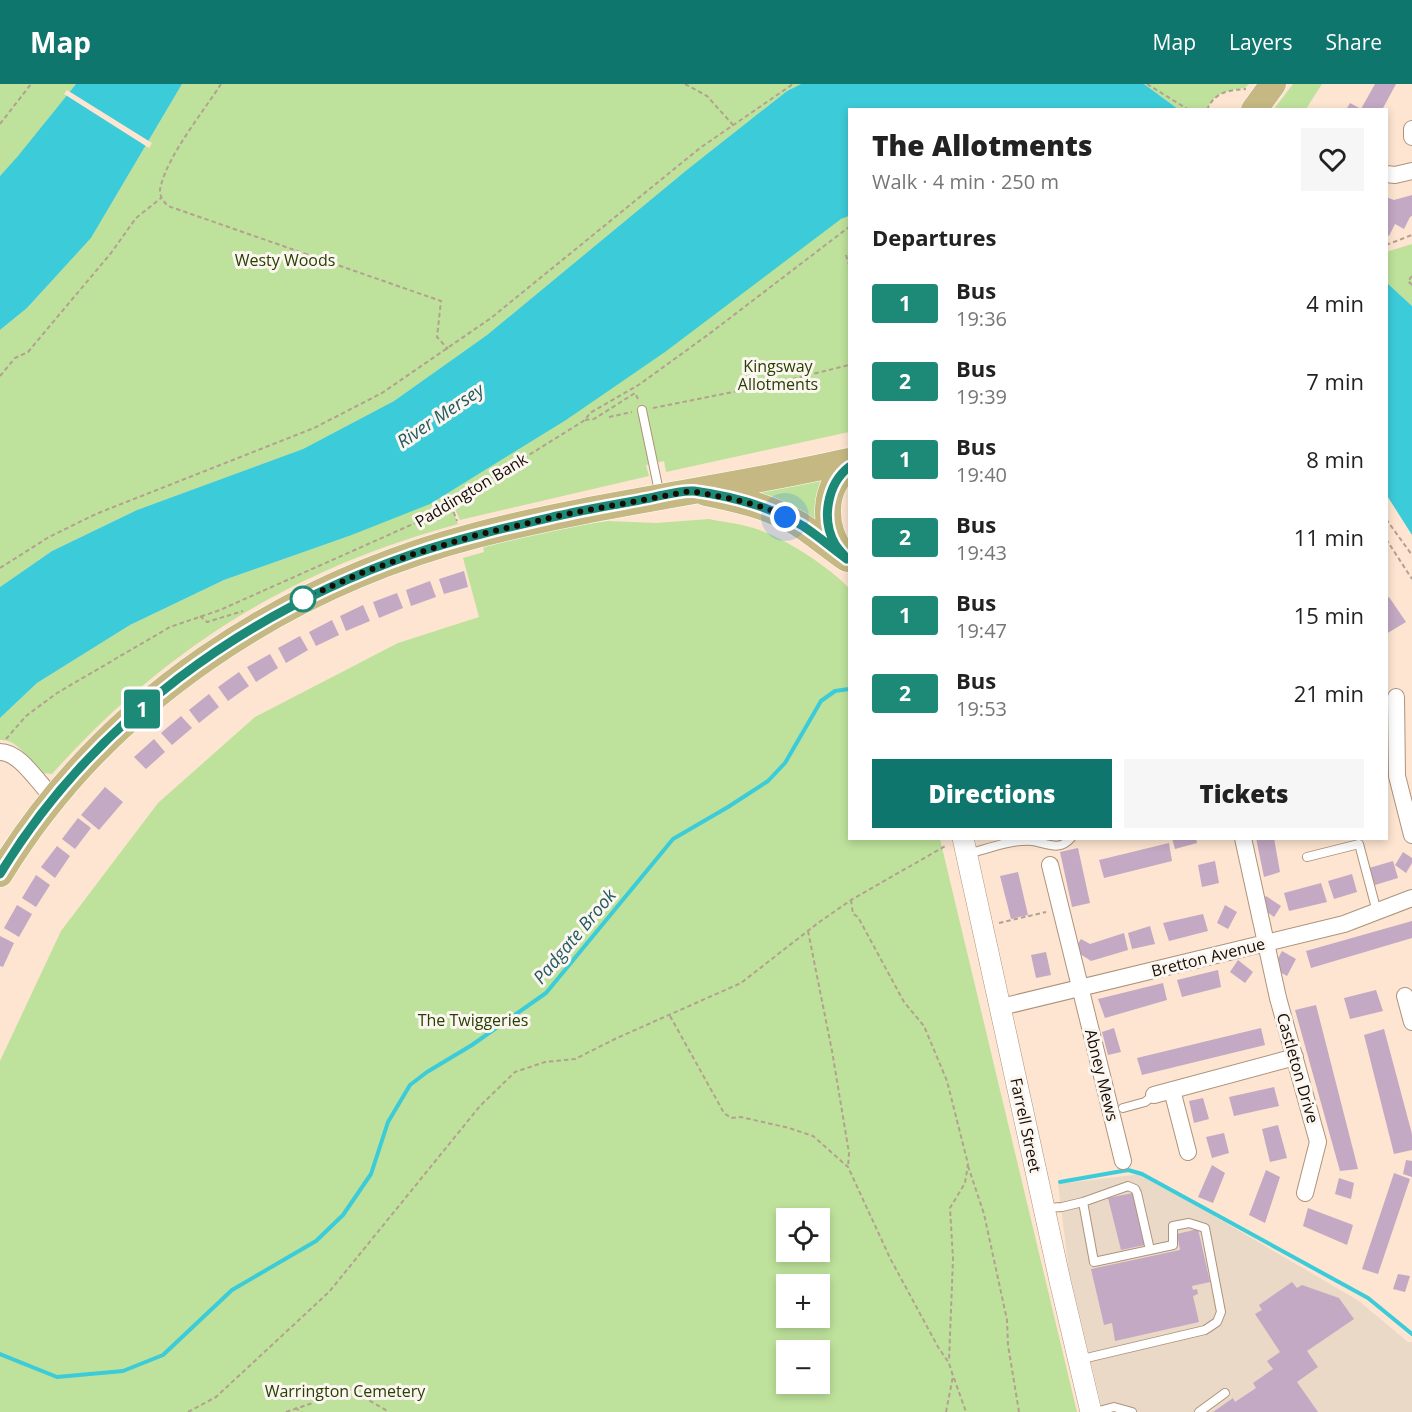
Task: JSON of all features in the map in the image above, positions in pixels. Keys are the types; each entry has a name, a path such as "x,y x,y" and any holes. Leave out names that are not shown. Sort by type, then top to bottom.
{"main road":[{"path":"0,874 25,835 54,798 108,739 168,686 204,658 303,599 359,574 466,538 567,514 848,461"},
{"path":"848,468 833,487 828,505 828,525 835,544 848,560"},
{"path":"691,491 766,508 803,526 848,560"}],"street":[{"path":"1412,129 1412,137"},
{"path":"1388,174 1412,171"},
{"path":"1396,697 1392,777 1412,835"},
{"path":"3,746 20,760 54,798"},
{"name":"Castleton Drive","path":"1243,840 1278,998 1318,1142 1305,1193"},
{"name":"Farrell Street","path":"965,844 1078,1360 1093,1412"},
{"name":"Abney Mews","path":"1050,865 1123,1161"},
{"name":"Bretton Avenue","path":"1000,1007 1344,924 1412,898"},
{"path":"1405,996 1412,1022"},
{"path":"1154,1095 1295,1057"},
{"path":"1172,1090 1188,1152"}],"lane":[{"path":"642,410 660,496"},
{"path":"965,844 1028,841 1058,846 1064,845 1069,840"},
{"path":"1307,857 1359,844 1377,912"},
{"path":"1123,1108 1145,1102 1154,1095"},
{"path":"1044,1208 1083,1202 1128,1186 1137,1193 1150,1250"},
{"path":"1078,1360 1205,1330 1217,1322 1221,1312 1205,1228 1190,1223 1173,1226 1173,1245 1094,1262 1083,1202"},
{"path":"1198,1412 1225,1393"},
{"path":"1093,1412 1114,1407 1132,1412"}],"path":[{"path":"0,124 31,84"},
{"path":"221,84 174,157 160,187 161,198 168,206 441,301 437,337 448,349"},
{"path":"685,84 707,96 734,126"},
{"path":"0,568 49,537 96,514 314,428 382,393 491,318 700,148 793,84"},
{"path":"1147,84 1186,108"},
{"path":"1208,108 1222,91 1245,88 1259,95"},
{"path":"0,376 15,358 28,352 111,253 136,218 161,198"},
{"name":"Paddington Bank","path":"3,746 26,716 57,693 170,627 239,602 332,559 408,528 451,505 585,420 590,413 640,384 848,228"},
{"path":"1388,244 1412,235"},
{"path":"846,255 848,262"},
{"path":"1412,276 1408,281 1412,285"},
{"path":"609,417 768,385 848,365"},
{"path":"585,420 594,419 635,393 642,410"},
{"path":"451,505 458,524"},
{"path":"1388,522 1412,555"},
{"path":"1388,542 1412,579"},
{"path":"200,616 207,622 243,611 239,602"},
{"path":"188,1412 216,1397 329,1292 480,1106 515,1072 544,1062 575,1059 741,983 851,900 948,845 965,844"},
{"path":"851,900 853,914 858,917 904,1002 924,1026 953,1098 968,1164 984,1214 1007,1320 1008,1345 1019,1412"},
{"path":"999,923 1060,909"},
{"path":"808,931 832,1051 849,1152 848,1167"},
{"path":"670,1016 724,1113 731,1118 741,1117 813,1136 848,1167 890,1258 949,1363 966,1412"},
{"path":"949,1363 953,1258 950,1208 965,1183 968,1164"},
{"path":"946,1412 953,1376"},
{"path":"286,1412 351,1390 389,1412"},
{"path":"295,1408 302,1412"}],"shaded area":[{"path":"1142,1174 1359,1301 1408,1342 1412,1342 1412,1412 1103,1412 1069,1271 1058,1184"}],"green space":[{"path":"0,84 76,84 0,176"},
{"name":"Westy Woods","path":"182,84 801,84 787,91 688,169 487,335 394,401 303,449 137,510 52,551 0,587 0,330 27,308 91,238"},
{"path":"1144,84 1249,84 1245,88 1228,91 1218,96 1208,108 1177,108"},
{"path":"1293,84 1322,84 1307,108 1275,108"},
{"name":"Kingsway Allotments","path":"848,216 848,432 666,472 664,461 646,465 649,476 460,520 454,507 451,506 458,524 398,542 341,564 287,589 236,618 187,651 140,688 95,729 52,774 42,773 13,743 0,740 0,718 37,683 130,625 224,580 349,536"},
{"path":"1412,244 1412,306 1388,284 1388,251"},
{"path":"829,473 818,529 743,484"},
{"name":"The Twiggeries","path":"709,519 745,526 762,531 803,552 848,587 848,840 940,840 1077,1412 0,1412 0,1061 61,931 158,803 255,717 398,643 479,617 463,558 484,552 483,544 560,528 608,521 656,523"}],"water":[{"path":"76,84 182,84 91,238 27,308 0,330 0,176"},
{"name":"River Mersey","path":"801,84 1144,84 1177,108 848,108 848,216 841,219 665,352 566,420 430,504 349,536 224,580 130,625 37,683 0,718 0,587 52,551 137,510 303,449 394,401 487,335 688,169 787,91"},
{"path":"1388,284 1412,306 1412,535 1388,497"}],"pier":[{"path":"67,90 152,143 149,148 64,94"}],"building":[{"path":"1375,84 1396,84 1383,108 1362,108"},
{"path":"1350,103 1359,108 1347,108"},
{"path":"1412,195 1412,216 1404,229 1395,224 1389,236 1388,198 1394,200"},
{"path":"464,571 468,587 444,594 439,579"},
{"path":"430,581 436,597 411,606 406,590"},
{"path":"397,593 403,608 379,618 373,602"},
{"path":"1388,598 1406,622 1388,633"},
{"path":"363,605 370,621 346,631 340,616"},
{"path":"332,620 339,635 316,646 309,632"},
{"path":"300,636 308,650 286,663 278,648"},
{"path":"270,654 278,668 256,682 247,667"},
{"path":"239,672 249,686 228,701 218,687"},
{"path":"209,694 219,707 199,723 189,710"},
{"path":"181,716 192,728 172,745 161,733"},
{"path":"154,739 165,752 146,769 134,757"},
{"path":"105,787 123,802 99,830 81,815"},
{"path":"78,818 91,828 75,849 62,839"},
{"path":"1173,840 1196,840 1197,843 1175,849"},
{"path":"1256,840 1274,840 1280,872 1264,877"},
{"path":"1169,843 1172,861 1104,878 1099,860"},
{"path":"57,846 70,856 55,878 41,867"},
{"path":"1078,848 1090,903 1072,907 1060,852"},
{"path":"1403,852 1412,858 1412,863 1406,873 1395,865"},
{"path":"1215,861 1219,883 1202,887 1198,865"},
{"path":"1393,861 1398,878 1375,885 1369,868"},
{"path":"1018,872 1028,915 1011,919 1000,876"},
{"path":"1352,874 1357,892 1334,899 1328,881"},
{"path":"36,875 50,885 36,907 22,898"},
{"path":"1321,883 1327,902 1289,911 1284,893"},
{"path":"1266,896 1281,906 1274,917 1259,906"},
{"path":"17,905 32,914 19,937 4,928"},
{"path":"1225,905 1237,912 1228,929 1217,923"},
{"path":"1203,914 1208,931 1169,941 1163,923"},
{"path":"1412,921 1412,938 1311,968 1306,951"},
{"path":"1150,926 1155,944 1132,949 1128,933"},
{"path":"1124,933 1128,950 1091,961 1074,950 1081,939 1090,944"},
{"path":"0,936 14,943 3,967 0,966"},
{"path":"1282,951 1296,959 1287,976 1273,968"},
{"path":"1046,952 1051,975 1036,978 1031,955"},
{"path":"1238,960 1253,972 1245,983 1230,972"},
{"path":"1218,970 1221,987 1182,997 1177,980"},
{"path":"1163,983 1167,1000 1105,1018 1098,999"},
{"path":"1376,990 1383,1011 1350,1019 1344,998"},
{"path":"1316,1005 1358,1169 1340,1171 1295,1010"},
{"path":"1114,1028 1121,1052 1108,1055 1102,1032"},
{"path":"1261,1028 1265,1045 1142,1075 1137,1058"},
{"path":"1384,1029 1412,1134 1412,1150 1394,1154 1364,1035"},
{"path":"1274,1087 1279,1106 1234,1116 1229,1097"},
{"path":"1203,1098 1209,1119 1194,1123 1189,1101"},
{"path":"1278,1125 1287,1158 1270,1162 1262,1129"},
{"path":"1224,1133 1229,1153 1212,1158 1206,1137"},
{"path":"1406,1160 1412,1161 1412,1177 1403,1174"},
{"path":"1212,1165 1225,1173 1213,1203 1198,1197"},
{"path":"1266,1170 1280,1177 1265,1223 1249,1215"},
{"path":"1394,1173 1410,1179 1378,1274 1362,1269"},
{"path":"1339,1178 1354,1183 1351,1199 1335,1194"},
{"path":"1133,1193 1145,1245 1121,1250 1108,1198"},
{"path":"1308,1208 1353,1225 1347,1245 1303,1226"},
{"path":"1198,1229 1210,1282 1192,1286 1193,1290 1197,1289 1198,1294 1193,1296 1199,1322 1115,1341 1112,1323 1104,1325 1091,1269 1180,1250 1177,1234"},
{"path":"1398,1274 1410,1276 1405,1292 1393,1289"},
{"path":"1292,1282 1297,1288 1302,1285 1339,1298 1354,1319 1307,1351 1318,1367 1297,1382 1318,1412 1213,1412 1233,1398 1235,1402 1256,1388 1253,1383 1273,1369 1267,1361 1280,1352 1255,1314 1262,1310 1259,1305"}],"waterway":[{"name":"Padgate Brook","path":"0,1354 57,1377 123,1371 163,1355 232,1290 316,1241 343,1215 371,1174 388,1122 410,1085 546,993 673,839 768,781 785,763 821,701 835,691 848,689"},
{"path":"1060,1182 1128,1170 1142,1174 1368,1298 1412,1334"}],"bus line":[{"name":"1","path":"0,874 25,835 54,798 108,739 168,686 204,658 303,599 359,574 477,535 567,514 691,491 766,508 803,526 847,559 835,544 828,525 828,505 833,487 848,468"}],"route":[{"path":"303,599 359,574 477,535 660,496 691,491 766,508 785,517"}],"park label":[{"name":"Warrington Cemetery","path":"345,1391"}]}
